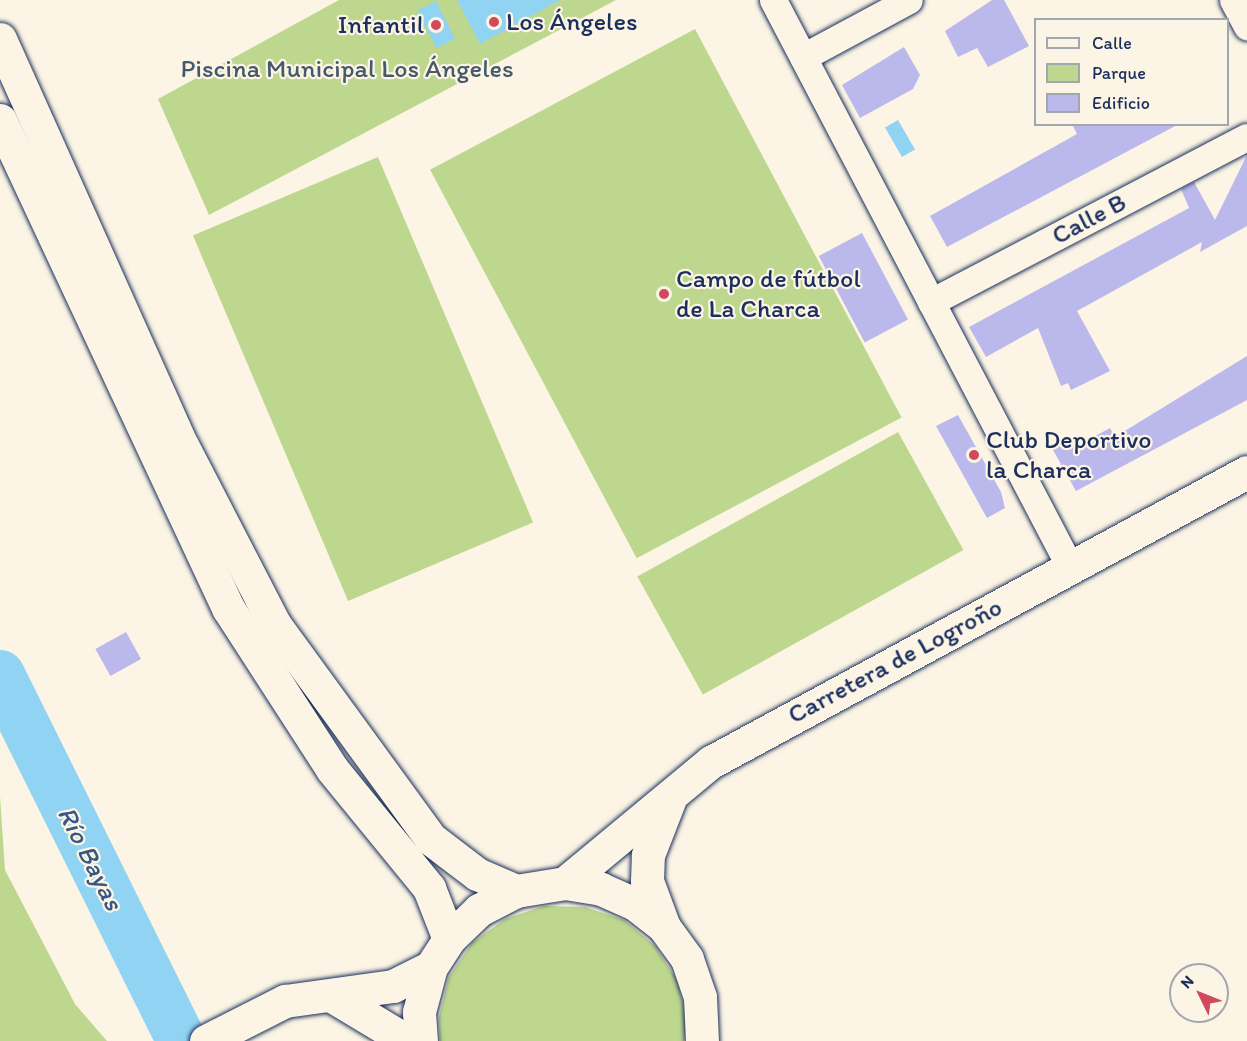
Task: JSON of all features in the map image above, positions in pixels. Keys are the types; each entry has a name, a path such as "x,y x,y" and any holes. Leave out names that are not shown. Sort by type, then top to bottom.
{"street":[{"path":"773,0 1070,567"},
{"path":"803,57 909,0"},
{"path":"1233,0 1247,26"},
{"path":"0,39 182,445 275,625 431,838 477,874 516,891"},
{"path":"0,120 228,608 332,769 429,888 449,939"},
{"name":"Calle B","path":"931,302 1247,137"},
{"name":"Carretera de Logroño","path":"565,883 711,762 1247,472"},
{"path":"674,793 654,829 648,855 647,881 664,927 687,960 697,988 702,1041"},
{"path":"421,1041 419,1012 431,967 449,939 479,909 516,891 565,883 601,889 635,904 664,927"},
{"path":"206,1041 267,1007 312,996 334,997 393,986 431,967"},
{"path":"334,997 407,1041"}],"green space":[{"name":"Piscina Municipal Los Ángeles","path":"339,0 616,0 209,215 158,99"},
{"name":"Campo de fútbol de La Charca","path":"695,29 902,417 637,558 430,170"},
{"path":"378,157 533,522 348,601 193,236"},
{"path":"898,432 963,550 703,695 637,576"},
{"path":"0,796 5,870 75,1004 107,1041 0,1041"},
{"path":"544,906 585,907 624,920 655,946 677,980 687,1020 684,1041 440,1041 439,1017 449,977 472,943 505,919"}],"water":[{"name":"Los Ángeles","path":"457,0 560,0 480,44"},
{"name":"Infantil","path":"436,1 455,38 436,48 417,11"},
{"path":"898,120 915,149 902,157 885,128"}],"building":[{"path":"992,0 1004,0 1029,46 988,67 977,48 958,57 945,31"},
{"path":"904,47 920,75 913,89 860,118 842,85"},
{"path":"1073,126 1175,126 947,247 930,216 1077,134"},
{"path":"1247,155 1247,226 1200,252 1202,242 1077,311 1110,371 1071,390 1068,383 1061,386 1038,328 986,357 969,327 1189,208 1181,189 1194,182 1215,220"},
{"path":"862,233 908,320 865,343 819,256"},
{"path":"1247,356 1247,400 1076,491 1053,450 1071,440 1075,447 1110,428 1115,437"},
{"path":"958,415 1001,492 1005,508 987,518 936,426"},
{"path":"126,632 141,659 110,676 95,649"}],"waterway":[{"name":"Río Bayas","path":"0,675 182,1041"}],"place":[{"name":"Los Ángeles","path":"494,22"},
{"name":"Infantil","path":"436,25"},
{"name":"Campo de fútbol de La Charca","path":"664,294"},
{"name":"Club Deportivo la Charca","path":"974,455"}]}
